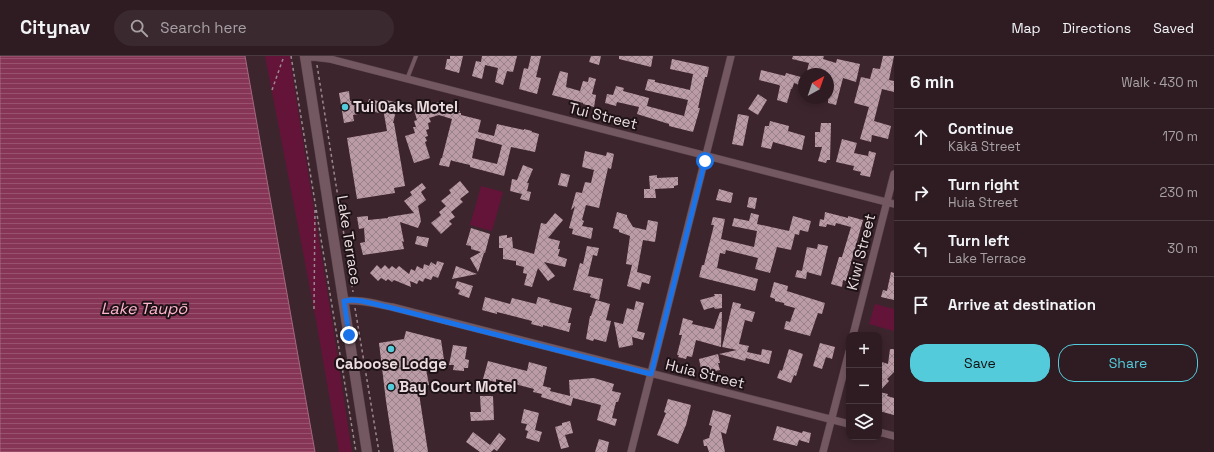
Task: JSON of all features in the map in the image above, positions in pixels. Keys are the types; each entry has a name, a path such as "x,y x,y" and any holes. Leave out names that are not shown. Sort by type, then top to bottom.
{"main road":[{"name":"Lake Terrace","path":"305,57 349,300 367,452"}],"street":[{"path":"631,452 731,56"},
{"name":"Tui Street","path":"305,57 330,59 891,203"},
{"name":"Kiwi Street","path":"854,332 891,203 894,174"},
{"name":"Huia Street","path":"349,300 392,308 846,423"},
{"path":"823,452 846,364"},
{"path":"882,433 894,436"}],"lane":[{"path":"407,79 416,56"}],"path":[{"path":"272,90 284,56"},
{"path":"291,56 356,452"},
{"path":"316,57 349,300 379,452"},
{"path":"314,309 315,204"}],"shaded area":[{"path":"265,56 290,56 352,452 339,452 314,309"},
{"path":"481,186 503,192 492,231 470,225"},
{"path":"875,304 894,309 894,331 869,324"}],"water":[{"name":"Lake Taupō","path":"0,56 245,56 315,452 0,452"}],"building":[{"path":"450,56 463,56 459,73 445,69 447,59 450,59"},
{"path":"482,56 517,56 513,72 507,71 503,85 495,82 498,68 485,65 482,79 472,76 476,61 481,62"},
{"path":"531,56 541,56 536,77 541,78 537,94 519,89 524,68 528,69"},
{"path":"591,56 601,56 599,65 589,62"},
{"path":"619,56 653,56 651,67 619,59"},
{"path":"793,56 824,56 823,59 836,63 837,59 860,64 856,82 843,78 836,105 832,104 834,104 834,68 808,68 809,63 792,59"},
{"path":"883,56 894,56 889,80 894,81 894,92 882,89 874,121 891,126 888,139 872,135 871,142 860,139 869,107 854,103 861,77 870,79 873,68 880,69"},
{"path":"672,59 709,67 707,77 705,77 698,108 700,108 693,132 669,126 669,124 637,114 639,107 617,102 616,106 605,103 607,94 613,95 616,86 624,88 623,91 649,98 647,106 684,116 688,100 645,90 648,79 690,90 693,74 670,69"},
{"path":"761,70 785,76 786,73 798,76 798,85 794,83 787,103 777,100 779,85 759,80"},
{"path":"560,71 568,73 566,87 580,91 583,81 588,82 589,77 596,79 592,94 596,95 594,107 552,95"},
{"path":"349,91 350,101 355,100 358,114 353,115 354,121 344,123 339,93"},
{"path":"758,94 767,100 758,115 748,109"},
{"path":"369,99 382,102 382,99 398,103 393,123 405,186 394,188 395,193 357,199 347,138 387,131 384,114 366,110"},
{"path":"439,102 446,104 445,108 460,111 459,113 461,113 461,115 481,120 478,132 494,136 497,124 532,131 539,134 535,152 511,147 504,176 470,167 470,165 451,160 449,167 439,165 452,119 439,115 429,118 431,122 428,123 429,129 426,130 428,136 425,137 427,141 425,142 430,158 414,163 405,136 415,133 413,127 416,127 414,121 417,120 414,110","holes":["476,138 502,145 497,164 472,158"]},
{"path":"738,114 749,116 743,146 732,144"},
{"path":"770,121 789,126 788,131 805,136 802,150 773,142 771,149 761,147 765,126 769,126"},
{"path":"821,123 831,123 830,160 827,160 826,163 818,161 822,147 815,147 815,132 820,132"},
{"path":"842,139 857,143 854,153 868,156 869,151 876,153 870,177 860,175 861,172 853,170 854,166 836,162"},
{"path":"585,151 606,156 607,152 614,154 611,169 608,168 599,208 586,205 582,226 593,228 591,239 572,234 573,229 569,228 575,206 571,210 576,192 582,193 585,182 591,183 594,170 582,167"},
{"path":"523,165 533,169 527,183 529,183 527,191 531,192 529,201 520,199 522,194 510,191 512,179 517,180"},
{"path":"561,173 570,175 567,187 558,185"},
{"path":"657,175 657,178 678,177 678,185 674,186 674,188 655,189 656,198 644,198 644,189 650,189 649,176"},
{"path":"460,181 469,192 460,199 463,202 451,212 455,217 449,221 452,224 441,234 431,223 441,215 439,212 446,206 441,201 451,193 449,190"},
{"path":"422,183 426,188 421,192 426,200 418,206 421,221 418,228 400,222 404,249 363,255 360,243 365,242 364,228 359,229 357,217 368,216 368,220 414,213 404,201 412,195 410,192"},
{"path":"719,189 733,193 731,203 716,200"},
{"path":"749,197 757,198 755,209 747,207"},
{"path":"617,212 627,215 633,227 646,230 648,220 658,222 655,242 643,240 637,272 651,276 649,284 642,282 640,290 627,286 632,265 626,264 630,236 613,228"},
{"path":"825,212 863,220 846,281 843,280 842,287 831,284 839,257 842,257 851,227 836,223 835,226 827,224 826,227 819,226 820,219 824,220"},
{"path":"555,213 563,220 548,238 560,241 558,256 567,259 565,267 544,262 555,276 548,281 538,268 532,287 524,285 527,274 523,273 524,267 516,265 516,261 503,259 503,248 499,248 499,236 507,235 507,238 512,237 513,248 534,254 541,223 546,224"},
{"path":"751,213 759,215 757,224 789,231 793,216 811,221 808,232 800,230 799,235 795,234 791,250 777,247 770,273 755,269 758,258 726,250 725,254 720,253 717,268 758,279 755,291 699,277 702,265 704,265 714,225 711,225 713,217 725,219 721,239 754,247 757,231 732,226 734,218 749,221"},
{"path":"471,228 490,234 478,272 470,258 481,252 471,249 471,246 466,245"},
{"path":"417,236 429,238 427,247 415,244"},
{"path":"818,244 828,246 821,276 807,272 806,279 795,277 797,270 802,271 807,247 817,249"},
{"path":"587,246 599,248 597,256 593,255 588,276 603,279 599,300 590,297 591,294 573,290 580,263 583,264"},
{"path":"437,261 444,263 438,278 433,276 431,280 425,278 423,282 419,280 417,284 410,281 411,287 394,280 392,282 388,279 386,281 381,278 378,281 370,273 377,265 381,269 385,265 389,269 392,266 396,269 399,266 409,274 411,269 415,271 417,266 423,269 424,264 429,266 431,262 436,265"},
{"path":"456,266 477,274 452,279"},
{"path":"891,272 894,273 894,300 881,297 883,290 887,291"},
{"path":"457,281 473,286 469,298 458,294 460,290 455,288"},
{"path":"774,282 788,286 787,291 825,303 822,314 818,313 810,336 784,329 786,321 790,322 795,308 784,305 784,303 775,301 775,299 770,297"},
{"path":"714,294 722,294 722,308 715,309 714,307 704,310 700,300 715,296"},
{"path":"485,297 510,304 512,298 536,304 538,297 550,300 549,302 572,308 568,323 571,323 569,332 543,325 543,327 531,324 532,321 497,312 497,314 482,310"},
{"path":"596,300 610,304 606,320 611,321 606,342 586,339 590,316"},
{"path":"636,301 644,303 637,331 645,333 643,340 632,337 633,345 619,348 614,322 623,324 627,308 634,310"},
{"path":"733,302 741,304 740,308 755,312 752,322 745,320 739,344 749,346 747,352 761,355 762,349 772,351 769,364 746,358 745,361 719,354 737,350 722,347"},
{"path":"720,312 722,312 721,347 696,340 692,357 687,356 686,359 678,357 679,355 677,355 682,335 679,335 683,318 693,321 692,324 714,329"},
{"path":"406,331 441,340 445,366 426,369 429,385 418,387 428,452 394,452 379,343 404,339"},
{"path":"820,343 835,347 832,359 826,357 822,369 813,366"},
{"path":"453,345 467,347 465,359 469,360 468,368 464,368 464,371 453,370 454,365 449,365"},
{"path":"789,349 803,354 796,376 794,375 791,383 777,378 780,370 782,371"},
{"path":"890,349 894,349 894,372 887,379 889,381 882,389 882,362 888,364"},
{"path":"718,354 720,370 710,372 709,367 701,369 699,359"},
{"path":"488,361 527,371 529,362 547,367 543,386 551,388 550,391 570,396 569,380 594,378 614,384 612,391 621,393 618,402 616,402 612,418 617,419 615,426 597,420 601,405 573,398 571,406 541,397 542,394 533,392 534,389 496,379 496,382 483,379"},
{"path":"882,393 888,394 887,396 894,398 894,415 882,412"},
{"path":"480,396 493,396 494,420 471,421 470,412 481,412"},
{"path":"668,399 691,405 686,425 678,444 657,435 666,413 664,412"},
{"path":"524,409 539,413 535,430 542,432 539,442 526,438 528,431 525,430 527,424 521,423"},
{"path":"713,410 731,415 726,434 721,432 725,452 709,452 707,446 704,446 703,440 709,438 712,426 709,425"},
{"path":"570,421 573,433 565,435 569,447 561,449 555,427"},
{"path":"777,426 802,433 803,431 811,433 809,443 799,440 797,446 773,440"},
{"path":"473,432 490,445 499,433 506,439 497,451 494,449 491,452 480,452 466,442"},
{"path":"599,439 609,442 607,452 595,452"}],"place":[{"name":"Tui Oaks Motel","path":"345,107"},
{"name":"Caboose Lodge","path":"391,349"},
{"name":"Bay Court Motel","path":"391,387"}],"route":[{"path":"349,335 344,301 352,300 392,308 651,374 705,161"}]}
